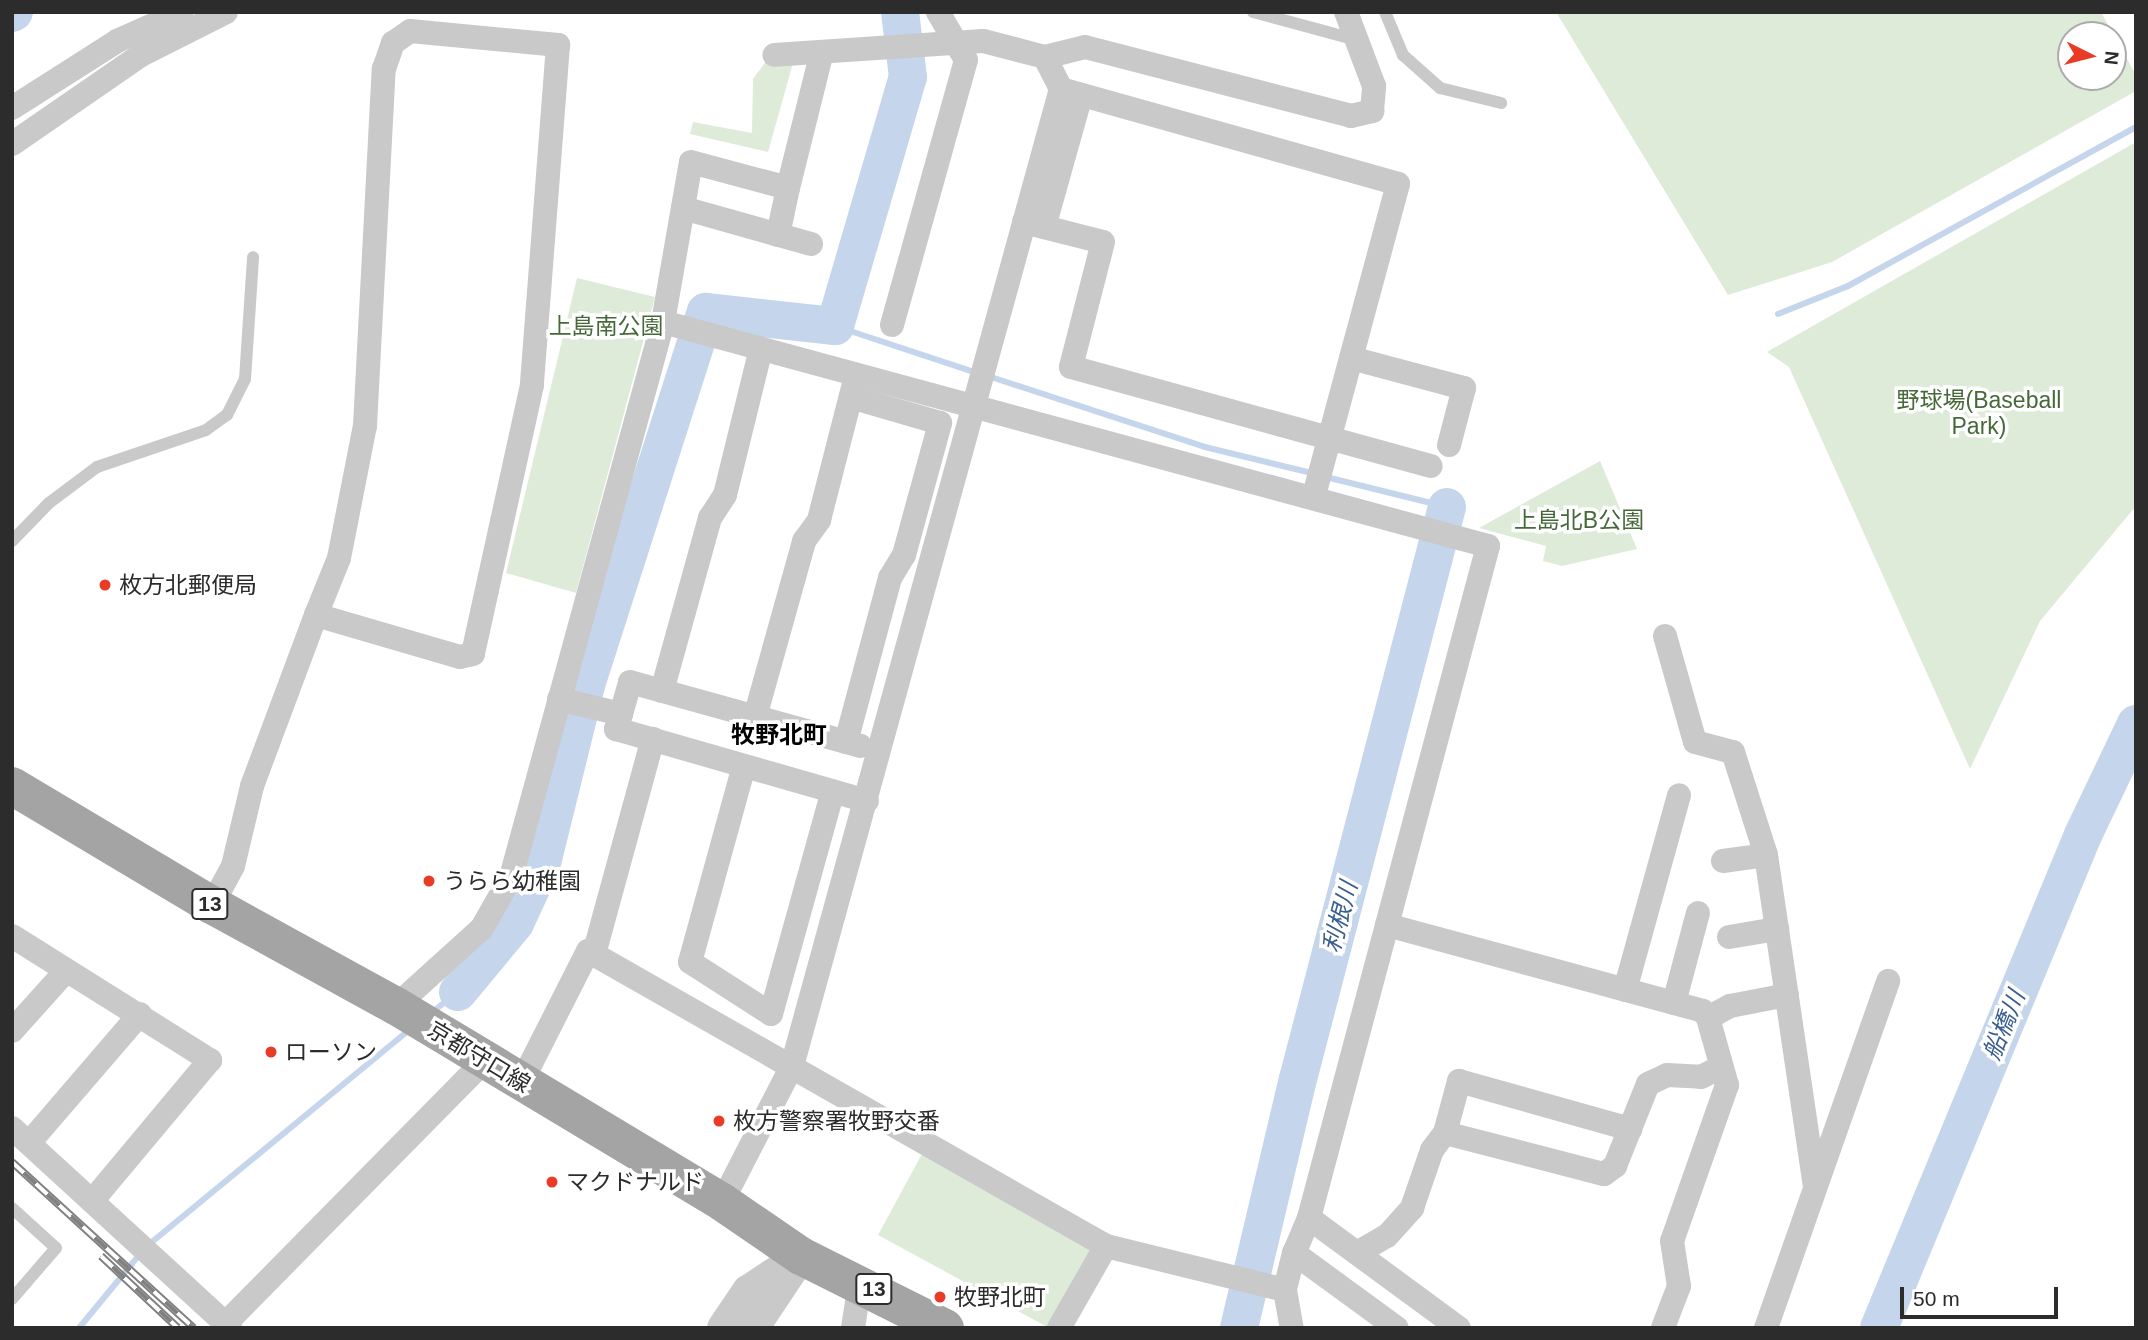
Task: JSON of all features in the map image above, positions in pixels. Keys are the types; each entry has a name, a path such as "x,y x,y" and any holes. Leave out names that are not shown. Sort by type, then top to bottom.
{"main road":[{"name":"京都守口線","path":"12,786 212,905 414,1017 484,1062 722,1202 801,1256 860,1282 945,1328"}],"street":[{"path":"12,107 117,41 182,12"},
{"path":"12,144 141,55 226,12"},
{"path":"892,326 966,60 959,43 938,12"},
{"path":"774,55 983,41 1045,57 1085,47 1351,116 1372,111 1374,86 1346,12"},
{"path":"212,905 233,866 252,786 316,615 339,558 365,426 384,69 393,43 410,31 558,46 532,385 472,654 460,657 316,615"},
{"path":"778,235 822,52"},
{"path":"1045,57 1071,92 1398,184 1314,496"},
{"path":"722,1202 792,1066 976,404 1034,225 1071,92"},
{"path":"414,1017 482,928 511,877 663,322 691,162 788,188"},
{"path":"683,208 811,244"},
{"path":"1034,225 1103,243 1071,367 1431,466"},
{"path":"663,322 761,348 940,423 904,555 890,578 846,742"},
{"path":"662,691 710,518 725,495 761,348"},
{"path":"1351,358 1464,388 1449,445"},
{"path":"854,385 976,404 1314,496 1437,534 1488,545 1309,1217 1275,1289"},
{"path":"755,717 803,541 820,520 854,385"},
{"path":"1665,636 1695,742 1732,752 1766,855 1815,1187"},
{"path":"867,801 616,729 630,682 880,752"},
{"path":"559,698 621,714"},
{"path":"594,954 653,739"},
{"path":"744,766 690,962 771,1014 833,792"},
{"path":"1625,990 1679,794"},
{"path":"1723,861 1766,855"},
{"path":"1674,1003 1699,913"},
{"path":"1387,925 1703,1011 1708,1018 1727,1085 1672,1241 1679,1286 1663,1328"},
{"path":"1729,937 1777,929"},
{"path":"12,936 65,972 140,1014 211,1060 93,1200"},
{"path":"521,1083 588,951 1106,1246 1275,1289"},
{"path":"12,1031 65,972"},
{"path":"1766,1328 1888,981"},
{"path":"1708,1018 1730,1006 1787,995"},
{"path":"140,1014 21,1136 144,1246 228,1326 484,1062"},
{"path":"1445,1133 1604,1174 1615,1166 1648,1084 1667,1075 1701,1077 1721,1067"},
{"path":"1357,1253 1387,1236 1412,1208 1432,1150 1445,1133 1459,1081 1630,1129"},
{"path":"1309,1217 1459,1328"},
{"path":"1059,1328 1106,1246"},
{"path":"1294,1253 1397,1328"},
{"path":"723,1328 748,1291 801,1256"},
{"path":"753,1328 801,1256"},
{"path":"853,1328 860,1282"},
{"path":"1275,1289 1292,1328"}],"lane":[{"path":"1253,12 1357,40"},
{"path":"1385,12 1403,55 1440,88 1501,103"},
{"path":"12,541 50,503 97,467 206,430 228,415 245,379 253,257"},
{"path":"12,1299 56,1248 14,1212"}],"green space":[{"path":"1556,12 2101,12 2106,21 2057,21 2057,91 2127,91 2127,59 2136,75 2136,91 1832,262 1728,295"},
{"path":"767,60 793,63 768,152 690,134 693,122 752,133 753,79"},
{"name":"野球場(Baseball Park)","path":"2136,142 2136,506 2040,621 1970,769 1789,367 1767,352"},
{"name":"上島南公園","path":"577,278 655,297 576,593 506,573"},
{"name":"上島北B公園","path":"1600,461 1637,549 1562,566 1543,561 1546,546 1479,528"},
{"path":"923,1152 1095,1250 1049,1328 878,1235"}],"waterway":[{"path":"458,992 515,923 541,867 586,685 706,312 835,326 908,77 900,12"},
{"path":"1778,314 1848,286 2136,127"},
{"path":"835,326 977,373"},
{"path":"988,376 1205,447 1316,474"},
{"path":"1326,477 1447,507"},
{"name":"利根川","path":"1239,1328 1298,1079 1447,507"},
{"name":"船橋川","path":"1879,1328 2083,835 2136,724"},
{"path":"431,1013 458,992"},
{"path":"147,1246 409,1030"},
{"path":"79,1328 140,1254"}],"railway":[{"path":"12,1162 194,1328"},
{"path":"101,1256 178,1328"}],"place":[{"name":"枚方北郵便局","path":"105,585"},
{"name":"うらら幼稚園","path":"429,881"},
{"name":"ローソン","path":"271,1052"},
{"name":"枚方警察署牧野交番","path":"719,1121"},
{"name":"マクドナルド","path":"552,1182"},
{"name":"牧野北町","path":"940,1297"}],"district":[{"name":"牧野北町","path":"779,735"}]}
